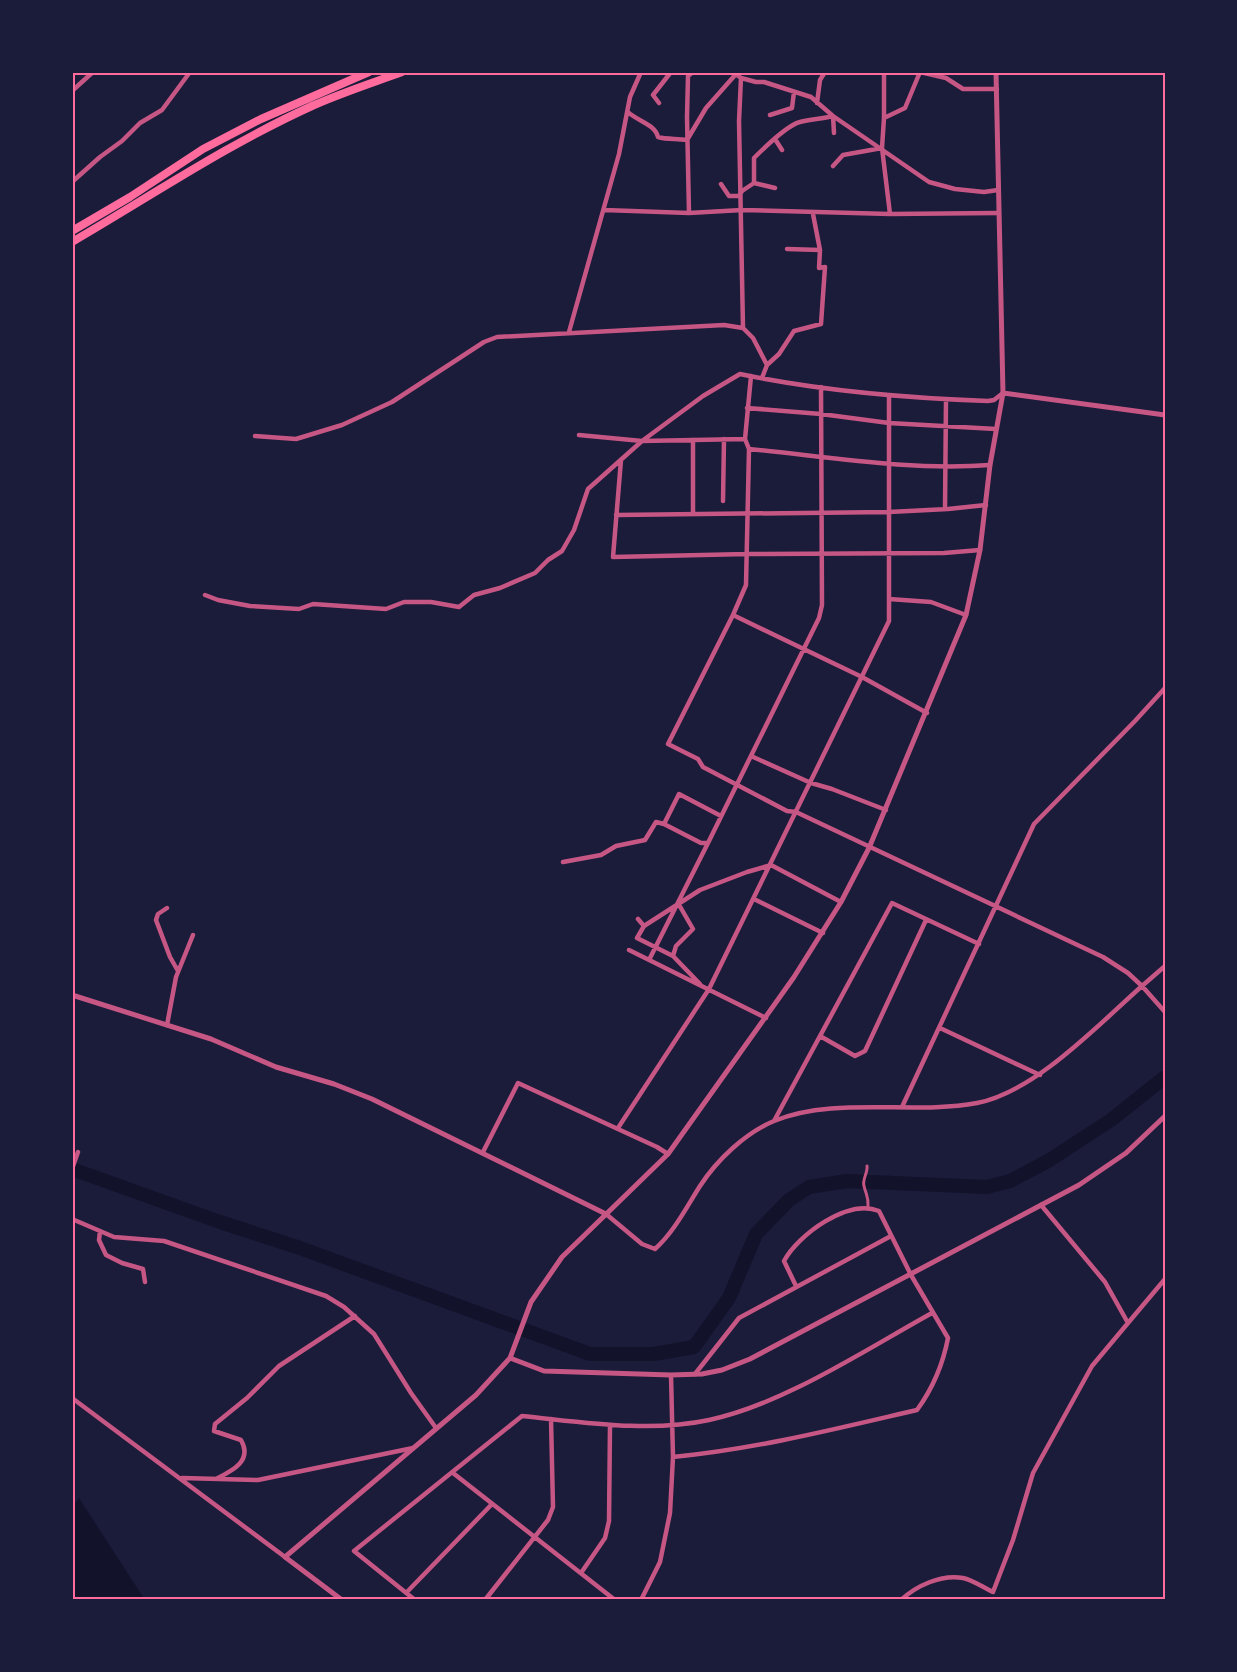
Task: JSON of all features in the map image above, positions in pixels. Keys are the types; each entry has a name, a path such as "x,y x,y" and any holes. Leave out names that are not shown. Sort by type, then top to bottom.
{"highway":[{"path":"72,231 130,197 203,149 261,119 369,72"},
{"path":"72,242 204,162 259,132 313,106 402,72"}],"street":[{"path":"72,91 93,72"},
{"path":"72,182 140,123 162,110 190,72"},
{"path":"569,332 604,210 630,97 641,72"},
{"path":"659,103 653,95 671,72"},
{"path":"689,213 688,76 693,72"},
{"path":"733,72 740,77"},
{"path":"817,103 819,80 825,72"},
{"path":"884,72 882,148 890,214"},
{"path":"884,118 905,108 920,72 946,78 963,90 997,89"},
{"path":"285,1557 476,1395 510,1358 531,1302 562,1257 668,1154 766,1018 823,933 842,902 869,848 966,615 980,550 990,465 1003,393 996,72"},
{"path":"687,140 706,108 736,74 811,97 833,116 929,182 955,189 984,192 998,190"},
{"path":"740,77 743,328"},
{"path":"770,115 792,108 795,92"},
{"path":"627,112 637,121 654,129 658,137 673,141 687,140"},
{"path":"833,116 834,133"},
{"path":"754,183 754,158 775,139 798,122 811,122 833,116"},
{"path":"775,139 782,150"},
{"path":"833,166 843,156 882,148"},
{"path":"721,184 729,196 739,196 742,191 754,183 775,188"},
{"path":"604,210 689,213 742,210 813,214 998,213"},
{"path":"762,378 767,365 779,354 794,331 821,324 825,267 819,268 820,250 813,214"},
{"path":"787,249 820,250"},
{"path":"255,436 296,439 342,425 392,402 484,342 497,337 724,325 743,328 753,338 767,365"},
{"path":"206,595 218,600 250,606 299,609 313,604 386,609 404,602 431,602 459,607 474,595 500,588 535,573 548,560 562,551 574,530 588,489 642,441 703,396 740,374 889,396 988,401 994,400 1003,393 1165,415"},
{"path":"751,376 745,439 749,448 746,585 668,744 698,759 703,767 787,811 796,812 1110,961 1128,973 1165,1012"},
{"path":"649,960 819,618 822,605 821,387"},
{"path":"618,1128 710,989 888,621 889,396"},
{"path":"945,509 946,399"},
{"path":"747,408 821,414 889,423 996,429"},
{"path":"579,435 642,441 745,439"},
{"path":"723,501 724,439"},
{"path":"693,440 693,514"},
{"path":"749,448 888,464 945,467 990,465"},
{"path":"621,460 613,557 980,550"},
{"path":"616,515 889,512 986,505"},
{"path":"889,599 931,602 966,615"},
{"path":"732,615 862,677 927,712"},
{"path":"902,1107 1034,824 1165,688"},
{"path":"751,756 810,783 886,810"},
{"path":"664,824 679,794 721,816"},
{"path":"562,862 601,855 616,846 645,840 656,822 701,843 708,843"},
{"path":"701,985 673,956 638,938 644,926 700,890 747,872 771,866 842,902"},
{"path":"753,899 823,933"},
{"path":"673,956 676,946 693,929 678,903"},
{"path":"774,1121 892,903 979,944"},
{"path":"167,908 158,914 156,920 170,957 178,971"},
{"path":"638,919 644,926"},
{"path":"820,1036 855,1056 865,1051 926,920"},
{"path":"167,1025 178,971 193,935"},
{"path":"628,950 766,1018"},
{"path":"72,995 211,1040 276,1067 334,1083 372,1099 606,1214 642,1244 656,1249 666,1239 716,1164 746,1138 774,1121 832,1109 938,1107 978,1102 1009,1092 1040,1075 1165,966"},
{"path":"940,1028 1040,1075"},
{"path":"483,1152 518,1083 618,1128 668,1154"},
{"path":"510,1358 544,1371 671,1375 722,1370 750,1359 1079,1185 1126,1153 1165,1116"},
{"path":"72,1169 78,1152"},
{"path":"867,1166 868,1174 864,1179 864,1187 869,1195 868,1207"},
{"path":"1041,1204 1105,1282 1128,1323"},
{"path":"673,1458 771,1444 917,1410 931,1391 948,1338 911,1275 879,1211 868,1207 848,1212 814,1227 791,1248 784,1261 796,1287"},
{"path":"72,1219 114,1237 164,1241 326,1296 345,1307 374,1334 436,1428"},
{"path":"100,1231 99,1240 106,1256 143,1269 145,1282"},
{"path":"695,1374 739,1318 891,1236"},
{"path":"994,1600 993,1592 1013,1540 1032,1473 1092,1366 1165,1279"},
{"path":"415,1600 354,1551 522,1416 610,1425 672,1425 709,1420 755,1406 805,1383 932,1313"},
{"path":"216,1479 238,1465 245,1456 246,1448 242,1440 214,1431 215,1424 247,1398 279,1366 355,1316"},
{"path":"641,1600 660,1562 670,1513 673,1458 671,1375"},
{"path":"72,1398 342,1600"},
{"path":"485,1600 535,1538 548,1520 553,1507 551,1419"},
{"path":"581,1573 605,1538 609,1521 610,1425"},
{"path":"180,1478 258,1480 413,1448"},
{"path":"453,1473 615,1600"},
{"path":"406,1593 492,1504"},
{"path":"901,1600 911,1591 945,1577 964,1578 993,1592"}],"shaded area":[{"path":"79,1498 145,1600 72,1600 72,1507"}],"waterway":[{"path":"72,1169 300,1248 590,1354 654,1354 694,1347 729,1298 756,1234 789,1200 809,1187 847,1181 987,1187 1010,1181 1048,1161 1111,1120 1165,1077"}]}
